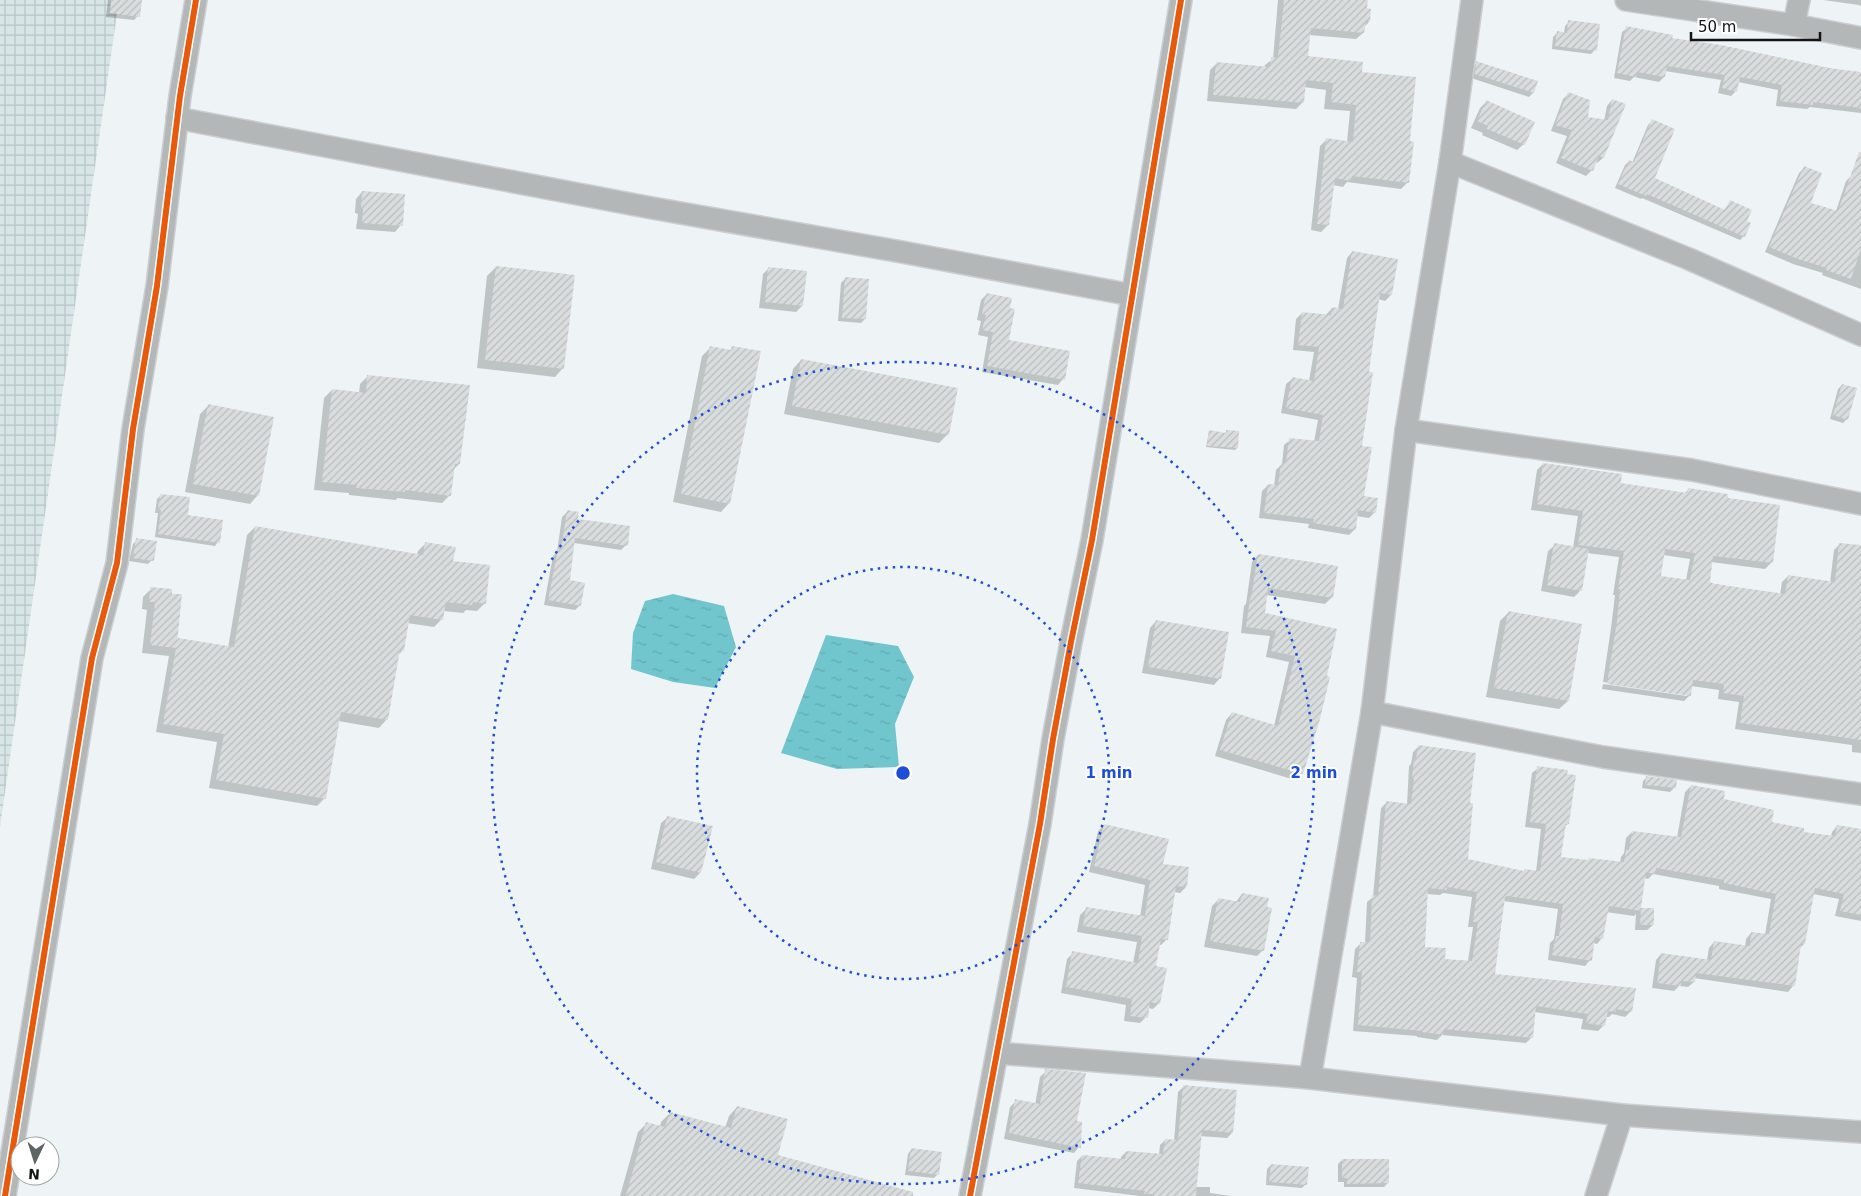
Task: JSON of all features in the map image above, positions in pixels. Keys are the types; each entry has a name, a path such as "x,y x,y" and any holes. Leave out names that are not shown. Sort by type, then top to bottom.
{"street":[{"path":"5,1196 92,658 117,564 133,429 157,286 177,118 196,0"},
{"path":"970,1196 1040,824 1067,661 1092,540 1181,0"},
{"path":"1310,1078 1372,712 1406,430 1450,162 1472,0"},
{"path":"1626,0 1794,25 1861,38"},
{"path":"1794,25 1799,0"},
{"path":"177,118 1132,296"},
{"path":"1450,162 1689,259 1861,335"},
{"path":"1406,430 1692,470 1861,504"},
{"path":"1372,712 1603,757 1861,794"},
{"path":"997,1054 1310,1078 1622,1115 1861,1132"},
{"path":"1596,1196 1622,1115"}],"shaded area":[{"path":"0,0 119,0 0,827"}],"water":[{"path":"673,594 724,606 736,647 715,688 673,682 631,669 633,633 645,601"},
{"path":"826,635 898,646 914,677 895,724 899,767 837,769 781,753"}],"building":[{"path":"111,0 142,0 140,17 110,13"},
{"path":"1284,0 1368,0 1367,8 1371,9 1370,22 1366,21 1364,33 1311,28 1308,56 1363,62 1362,72 1416,77 1410,141 1414,142 1409,183 1352,176 1351,181 1335,178 1329,225 1317,224 1326,138 1353,142 1356,105 1331,102 1333,83 1306,80 1304,103 1213,95 1216,62 1270,67 1271,57 1278,58"},
{"path":"1568,20 1600,24 1597,51 1555,46 1557,31 1567,33"},
{"path":"1626,26 1673,35 1672,38 1721,45 1820,67 1861,72 1861,108 1813,102 1813,105 1780,101 1782,85 1740,77 1737,92 1722,88 1725,75 1667,66 1665,77 1637,72 1636,77 1617,73"},
{"path":"1476,61 1538,81 1534,93 1475,74"},
{"path":"1568,92 1590,100 1588,117 1608,120 1612,99 1626,104 1604,158 1599,156 1593,171 1561,158 1572,130 1555,125"},
{"path":"1486,100 1535,122 1525,145 1487,129 1488,126 1477,121"},
{"path":"1652,119 1675,129 1655,178 1725,210 1730,200 1752,210 1747,221 1751,223 1745,237 1647,194 1646,196 1618,184 1629,160 1634,162"},
{"path":"1859,152 1861,152 1861,249 1851,279 1826,270 1827,268 1769,247 1804,166 1822,173 1811,203 1838,211"},
{"path":"362,191 405,194 403,226 362,223"},
{"path":"1352,251 1398,259 1392,295 1380,293 1369,372 1373,372 1362,446 1372,447 1364,496 1378,498 1376,513 1358,510 1356,530 1313,523 1314,519 1264,513 1268,484 1278,485 1281,463 1286,463 1289,438 1319,441 1323,415 1286,408 1292,377 1314,381 1319,347 1298,345 1302,312 1331,315 1332,307 1343,309"},
{"path":"496,266 575,275 564,369 485,360"},
{"path":"768,267 807,271 803,306 765,302"},
{"path":"845,277 869,279 866,319 842,318"},
{"path":"986,293 1012,298 1010,308 1015,309 1009,340 1070,351 1065,380 987,366 993,332 982,330 986,315 982,314"},
{"path":"710,346 731,350 732,346 761,351 730,504 681,494"},
{"path":"801,359 958,388 949,435 792,406"},
{"path":"367,375 470,385 460,464 455,464 451,496 405,490 405,492 356,488 357,485 322,482 332,389 366,393"},
{"path":"1842,384 1857,388 1848,420 1833,415"},
{"path":"208,404 274,417 259,496 193,484"},
{"path":"1209,430 1226,433 1226,430 1239,431 1238,448 1207,446"},
{"path":"1543,463 1622,474 1621,483 1687,493 1688,488 1728,494 1728,498 1780,505 1773,563 1713,556 1710,582 1785,594 1788,575 1835,582 1839,543 1861,545 1861,740 1740,723 1744,696 1723,693 1724,684 1693,680 1691,696 1607,684 1617,621 1620,589 1618,589 1624,551 1578,545 1583,511 1537,504","holes":["1665,549 1695,553 1690,580 1661,576"]},
{"path":"160,494 190,497 188,515 223,520 220,543 158,534 161,510 158,509"},
{"path":"567,510 579,512 578,519 630,526 628,546 575,538 570,580 585,583 581,606 548,600 558,549 561,549"},
{"path":"255,526 423,555 425,542 456,547 453,561 490,565 486,604 473,602 472,605 446,602 443,620 410,615 404,651 400,650 388,720 341,712 326,799 216,780 224,734 163,724 176,648 150,645 155,602 149,602 150,587 172,589 172,594 182,594 177,644 178,638 234,647"},
{"path":"136,538 157,541 154,561 133,558"},
{"path":"1554,543 1589,549 1582,591 1547,585"},
{"path":"1258,554 1338,566 1333,598 1268,588 1265,613 1337,629 1327,676 1330,677 1320,719 1303,774 1220,750 1232,712 1278,726 1295,656 1271,651 1276,631 1246,627"},
{"path":"1508,611 1582,624 1569,701 1494,688"},
{"path":"1156,620 1229,632 1221,679 1148,667"},
{"path":"1418,745 1476,753 1470,803 1473,803 1468,859 1524,871 1524,869 1540,871 1546,824 1530,822 1537,766 1568,770 1567,774 1576,775 1569,824 1566,824 1561,857 1624,862 1626,850 1629,850 1632,831 1681,837 1691,785 1725,791 1724,799 1774,810 1772,822 1804,828 1804,832 1835,836 1837,825 1861,829 1861,915 1840,911 1844,894 1815,888 1805,944 1801,944 1795,986 1696,973 1695,982 1681,981 1681,986 1657,983 1661,953 1711,960 1714,941 1750,946 1751,932 1769,934 1776,894 1724,883 1724,880 1656,868 1655,874 1646,872 1641,908 1654,908 1654,925 1640,925 1641,911 1609,906 1603,939 1595,937 1592,961 1552,955 1556,936 1559,936 1563,904 1507,896 1505,897 1495,974 1636,988 1632,1012 1616,1009 1616,1012 1608,1011 1605,1026 1586,1023 1588,1014 1536,1006 1533,1038 1444,1029 1443,1035 1422,1031 1358,1025 1362,972 1357,972 1360,942 1370,942 1372,895 1378,896 1386,801 1411,804 1414,759 1416,759","holes":["1447,887 1477,892 1473,922 1478,922 1472,961 1445,959 1446,948 1425,947 1428,888 1447,890"]},
{"path":"1646,776 1677,780 1676,788 1645,785"},
{"path":"667,816 713,826 701,873 656,862"},
{"path":"1104,824 1169,839 1163,864 1189,867 1187,887 1176,886 1168,940 1161,939 1156,966 1167,968 1160,1004 1150,1002 1148,1018 1130,1016 1132,999 1066,987 1072,951 1138,963 1142,936 1083,926 1086,907 1145,916 1150,880 1094,866"},
{"path":"1242,893 1269,898 1267,907 1272,908 1264,951 1210,941 1218,898 1240,902"},
{"path":"1045,1069 1086,1073 1077,1121 1082,1122 1081,1148 1009,1133 1015,1099 1040,1104"},
{"path":"1183,1085 1237,1090 1233,1133 1202,1130 1196,1196 1154,1196 1154,1194 1144,1194 1145,1191 1078,1183 1082,1155 1125,1159 1126,1151 1163,1154 1165,1139 1178,1140"},
{"path":"737,1106 788,1119 778,1155 913,1192 913,1196 626,1196 646,1122 665,1127 670,1112 731,1128"},
{"path":"911,1148 942,1152 939,1175 908,1171"},
{"path":"1342,1159 1389,1159 1389,1183 1347,1184 1347,1178 1342,1178"},
{"path":"1271,1164 1309,1167 1307,1185 1269,1182"}],"cycle path":[{"path":"5,1196 92,658 117,563 133,429 157,286 180,96 196,0"},
{"path":"970,1196 1040,824 1071,642 1092,540 1181,0"}]}
